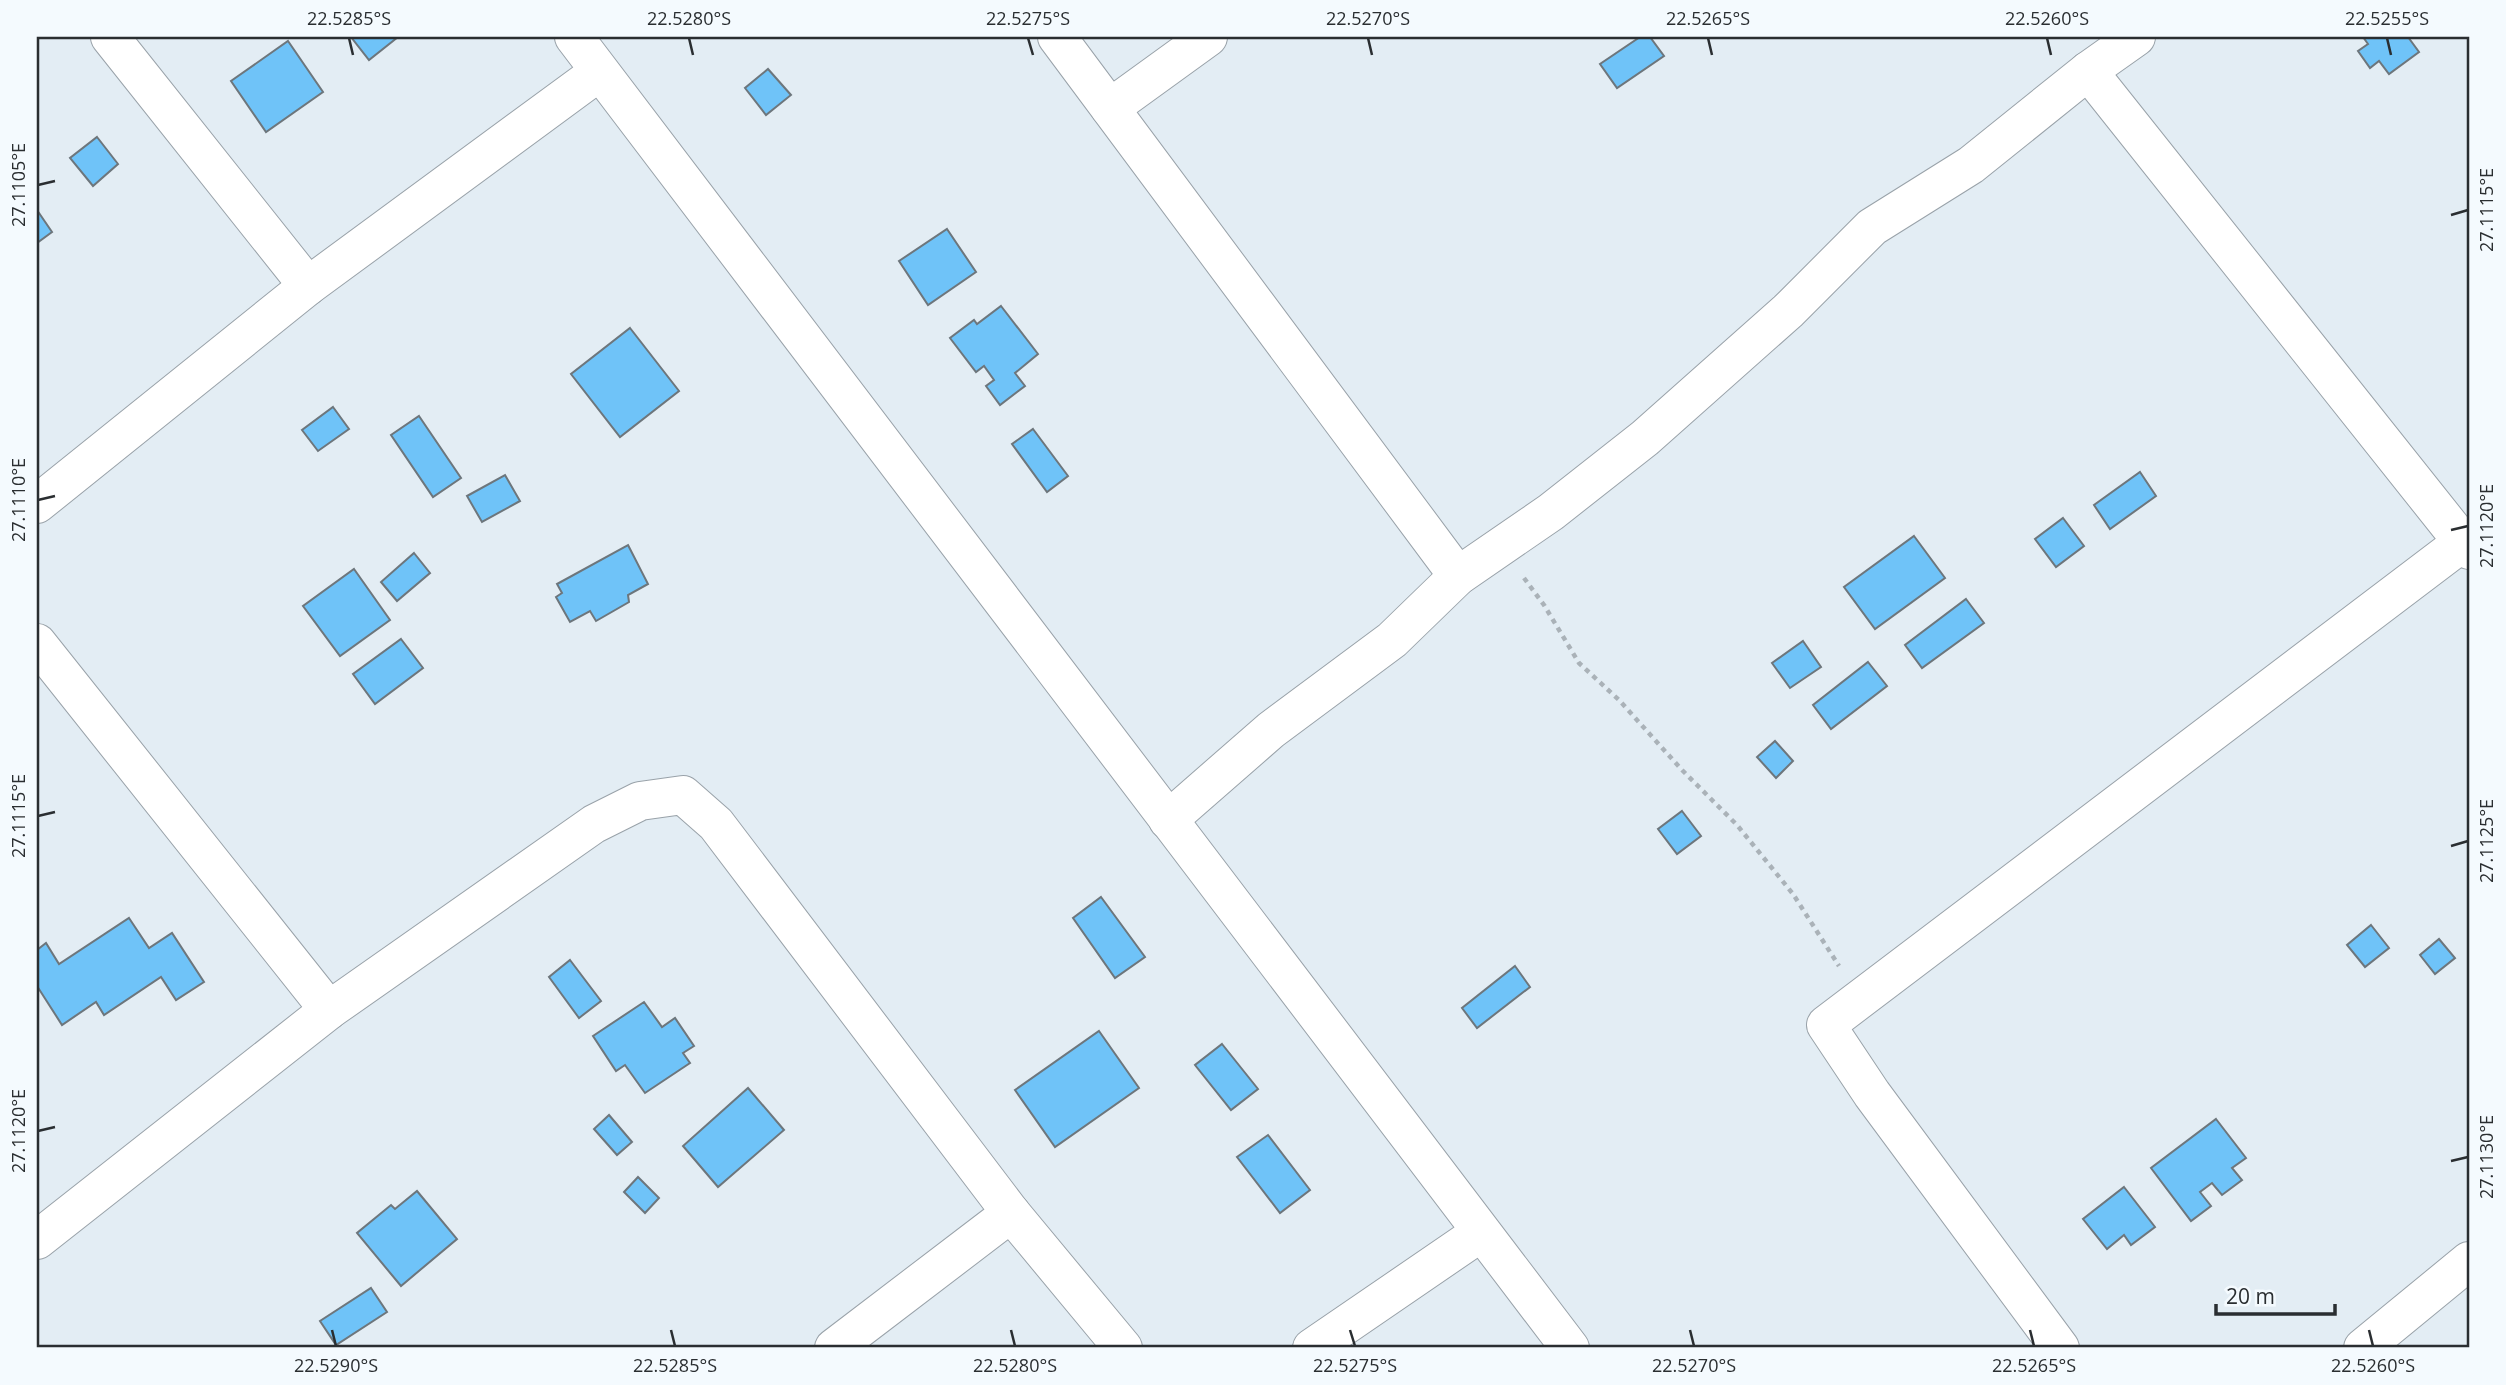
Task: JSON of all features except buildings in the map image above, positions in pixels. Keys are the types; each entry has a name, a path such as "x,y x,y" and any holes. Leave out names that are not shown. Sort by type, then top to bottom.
{"street":[{"path":"110,37 308,286"},
{"path":"574,37 1570,1348"},
{"path":"1057,37 1458,576"},
{"path":"1110,108 1208,37"},
{"path":"1168,820 1271,730 1392,640 1458,576 1551,512 1645,438 1788,311 1872,227 1971,165 2088,71 2136,37"},
{"path":"2060,1348 1872,1094 1826,1025 2466,546 2088,71"},
{"path":"37,504 308,286 599,72"},
{"path":"37,643 329,1010"},
{"path":"37,1240 329,1010 594,824 640,801 683,795 716,824 1011,1213 1123,1348"},
{"path":"834,1348 1011,1213"},
{"path":"1312,1348 1480,1233"},
{"path":"2363,1348 2469,1261"}],"path":[{"path":"1501,547 1545,604 1579,663 1619,699 1682,770 1737,825 1793,894 1860,999"}]}
